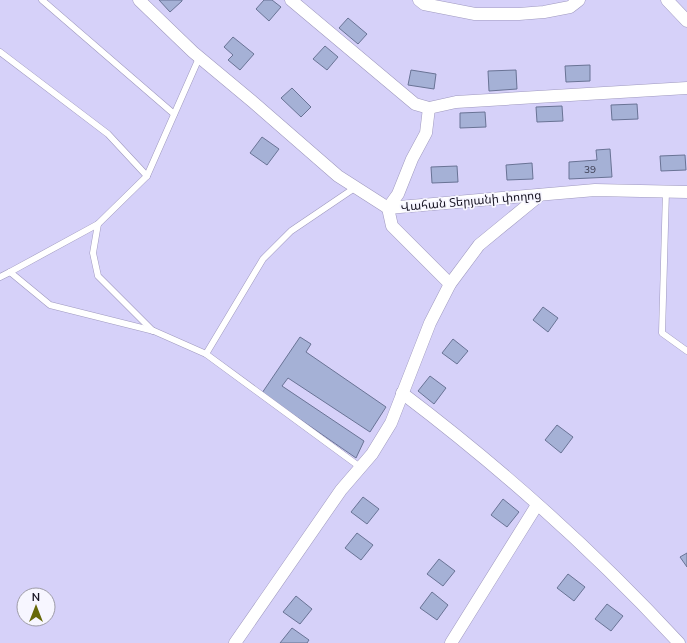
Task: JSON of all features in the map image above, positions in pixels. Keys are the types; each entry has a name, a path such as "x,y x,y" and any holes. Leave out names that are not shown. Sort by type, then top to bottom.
{"street":[{"name":"Վահան Տերյանի փողոց","path":"139,0 199,58 253,102 338,176 388,208 595,190 687,192"},
{"path":"290,0 415,104 429,108 456,102 687,88"},
{"path":"419,0 424,4 475,14 519,14 544,12 570,7 579,0"},
{"path":"668,0 687,21"},
{"path":"429,108 426,132 412,159 398,194 388,208 392,226 450,284"},
{"path":"235,643 341,490 372,454 391,423 430,323 450,284 479,245 540,195"},
{"path":"402,393 438,420 537,505 632,592 679,643"},
{"path":"451,643 537,505"}],"lane":[{"path":"42,0 174,114"},
{"path":"0,52 108,134 147,176"},
{"path":"0,277 98,224 147,176 199,58"},
{"path":"206,354 264,259 291,231 356,187"},
{"path":"666,191 662,332 687,351"},
{"path":"98,224 92,253 98,276 154,332"},
{"path":"10,272 50,306 154,332 206,354 360,467"}],"building":[{"path":"159,0 182,0 182,1 170,12"},
{"path":"264,0 272,0 281,7 269,21 256,9"},
{"path":"348,18 367,34 358,44 339,28"},
{"path":"233,37 254,54 240,70 228,60 233,55 224,47"},
{"path":"325,46 338,57 327,70 313,59"},
{"path":"590,65 590,81 566,82 565,66"},
{"path":"411,70 436,74 434,89 408,85"},
{"path":"516,70 517,89 489,91 488,71"},
{"path":"292,88 311,107 301,117 281,98"},
{"path":"637,104 638,119 612,120 611,105"},
{"path":"562,106 563,121 537,122 536,107"},
{"path":"485,112 486,127 460,128 460,113"},
{"path":"262,137 279,149 267,165 250,153"},
{"path":"610,149 612,177 569,179 569,162 597,160 596,150"},
{"path":"685,155 686,170 661,171 660,156"},
{"path":"532,163 533,179 507,180 506,165"},
{"path":"457,166 458,182 432,183 431,167"},
{"path":"543,307 558,318 548,332 533,320"},
{"path":"300,337 311,344 306,352 386,407 370,432 288,378 282,386 364,441 356,458 262,393"},
{"path":"453,339 468,351 457,364 442,353"},
{"path":"430,376 446,388 434,404 418,391"},
{"path":"557,425 573,437 561,453 545,440"},
{"path":"363,497 379,509 367,524 351,512"},
{"path":"503,499 519,512 507,527 491,515"},
{"path":"357,533 373,545 361,560 345,548"},
{"path":"687,553 687,567 680,557"},
{"path":"439,559 455,571 443,586 427,574"},
{"path":"568,574 585,587 574,601 557,588"},
{"path":"432,592 448,605 437,620 420,608"},
{"path":"296,596 312,609 300,624 283,612"},
{"path":"607,604 623,616 611,631 595,619"},
{"path":"292,628 309,640 307,643 280,643"}]}
